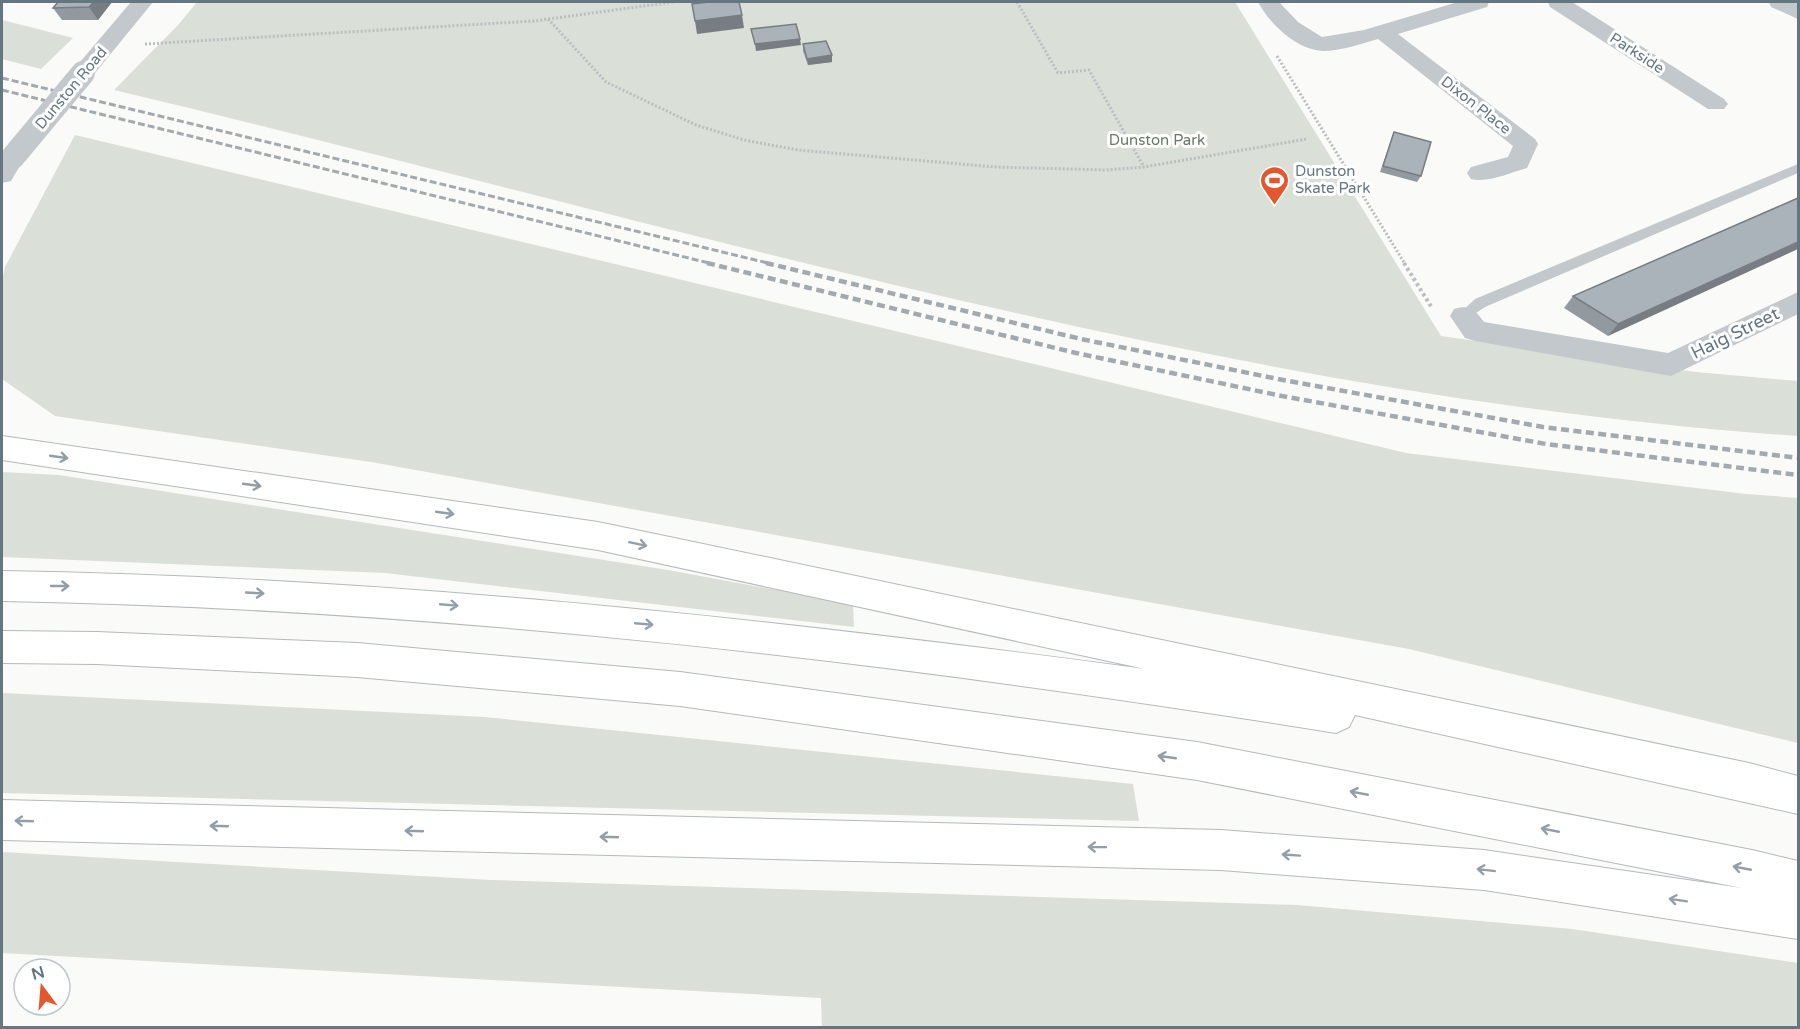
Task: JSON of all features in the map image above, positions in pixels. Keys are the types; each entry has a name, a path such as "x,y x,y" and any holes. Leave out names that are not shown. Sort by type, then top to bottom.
{"highway":[{"path":"3,448 598,536 1749,782 1798,795"},
{"path":"2,585 127,586 421,603 697,629 1160,686 1749,782"},
{"path":"2,647 97,648 357,660 680,688 1197,761 1752,870 1798,882"},
{"path":"2,820 1221,850 1484,870 1798,918"}],"street":[{"name":"Dunston Road","path":"7,166 142,2"},
{"path":"1268,2 1293,32 1322,45 1381,31 1479,2"},
{"name":"Parkside","path":"1558,2 1716,104"},
{"path":"1779,2 1798,13"},
{"name":"Dixon Place","path":"1381,31 1526,144 1518,162 1480,172"},
{"name":"Haig Street","path":"1464,316 1475,331 1671,365 1798,302"}],"lane":[{"path":"1464,316 1480,303 1798,168"}],"path":[{"path":"107,46 548,19 674,2"},
{"path":"1017,2 1058,73 1089,70 1144,167"},
{"path":"548,19 606,82 696,125 744,140 798,150 868,154 995,167 1106,170 1144,167 1307,139"},
{"path":"1274,51 1433,309 1464,316"}],"green space":[{"name":"Dunston Park","path":"197,2 1235,2 1441,336 1696,372 1798,381 1798,436 1584,415 1371,384 1160,344 950,298 114,90 179,24"},
{"path":"2,20 73,38 41,69 2,59"},
{"path":"75,135 1406,453 1746,494 1798,498 1798,743 1409,649 371,462 55,416 2,379 2,281 5,267"},
{"path":"2,472 59,475 668,570 853,604 854,627 385,573 2,557"},
{"path":"2,693 485,717 1133,784 1139,821 2,793"},
{"path":"2,852 491,880 1297,905 1572,929 1798,963 1798,1027 822,1028 821,998 2,953"}],"building":[{"path":"58,2 94,2 89,7 53,8"},
{"path":"739,2 742,15 695,21 692,4"},
{"path":"796,24 800,39 755,44 751,29"},
{"path":"826,41 832,55 807,59 803,44"},
{"path":"1394,132 1431,142 1421,176 1383,166"},
{"path":"1798,198 1798,242 1618,324 1573,296"}],"railway":[{"path":"2,78 772,264"},
{"path":"2,90 713,264"},
{"path":"707,263 1076,353 1282,396 1546,444 1798,475"},
{"path":"766,263 1081,339 1283,380 1543,427 1798,458"}],"place":[{"name":"Dunston Skate Park","path":"1274,206"}]}
